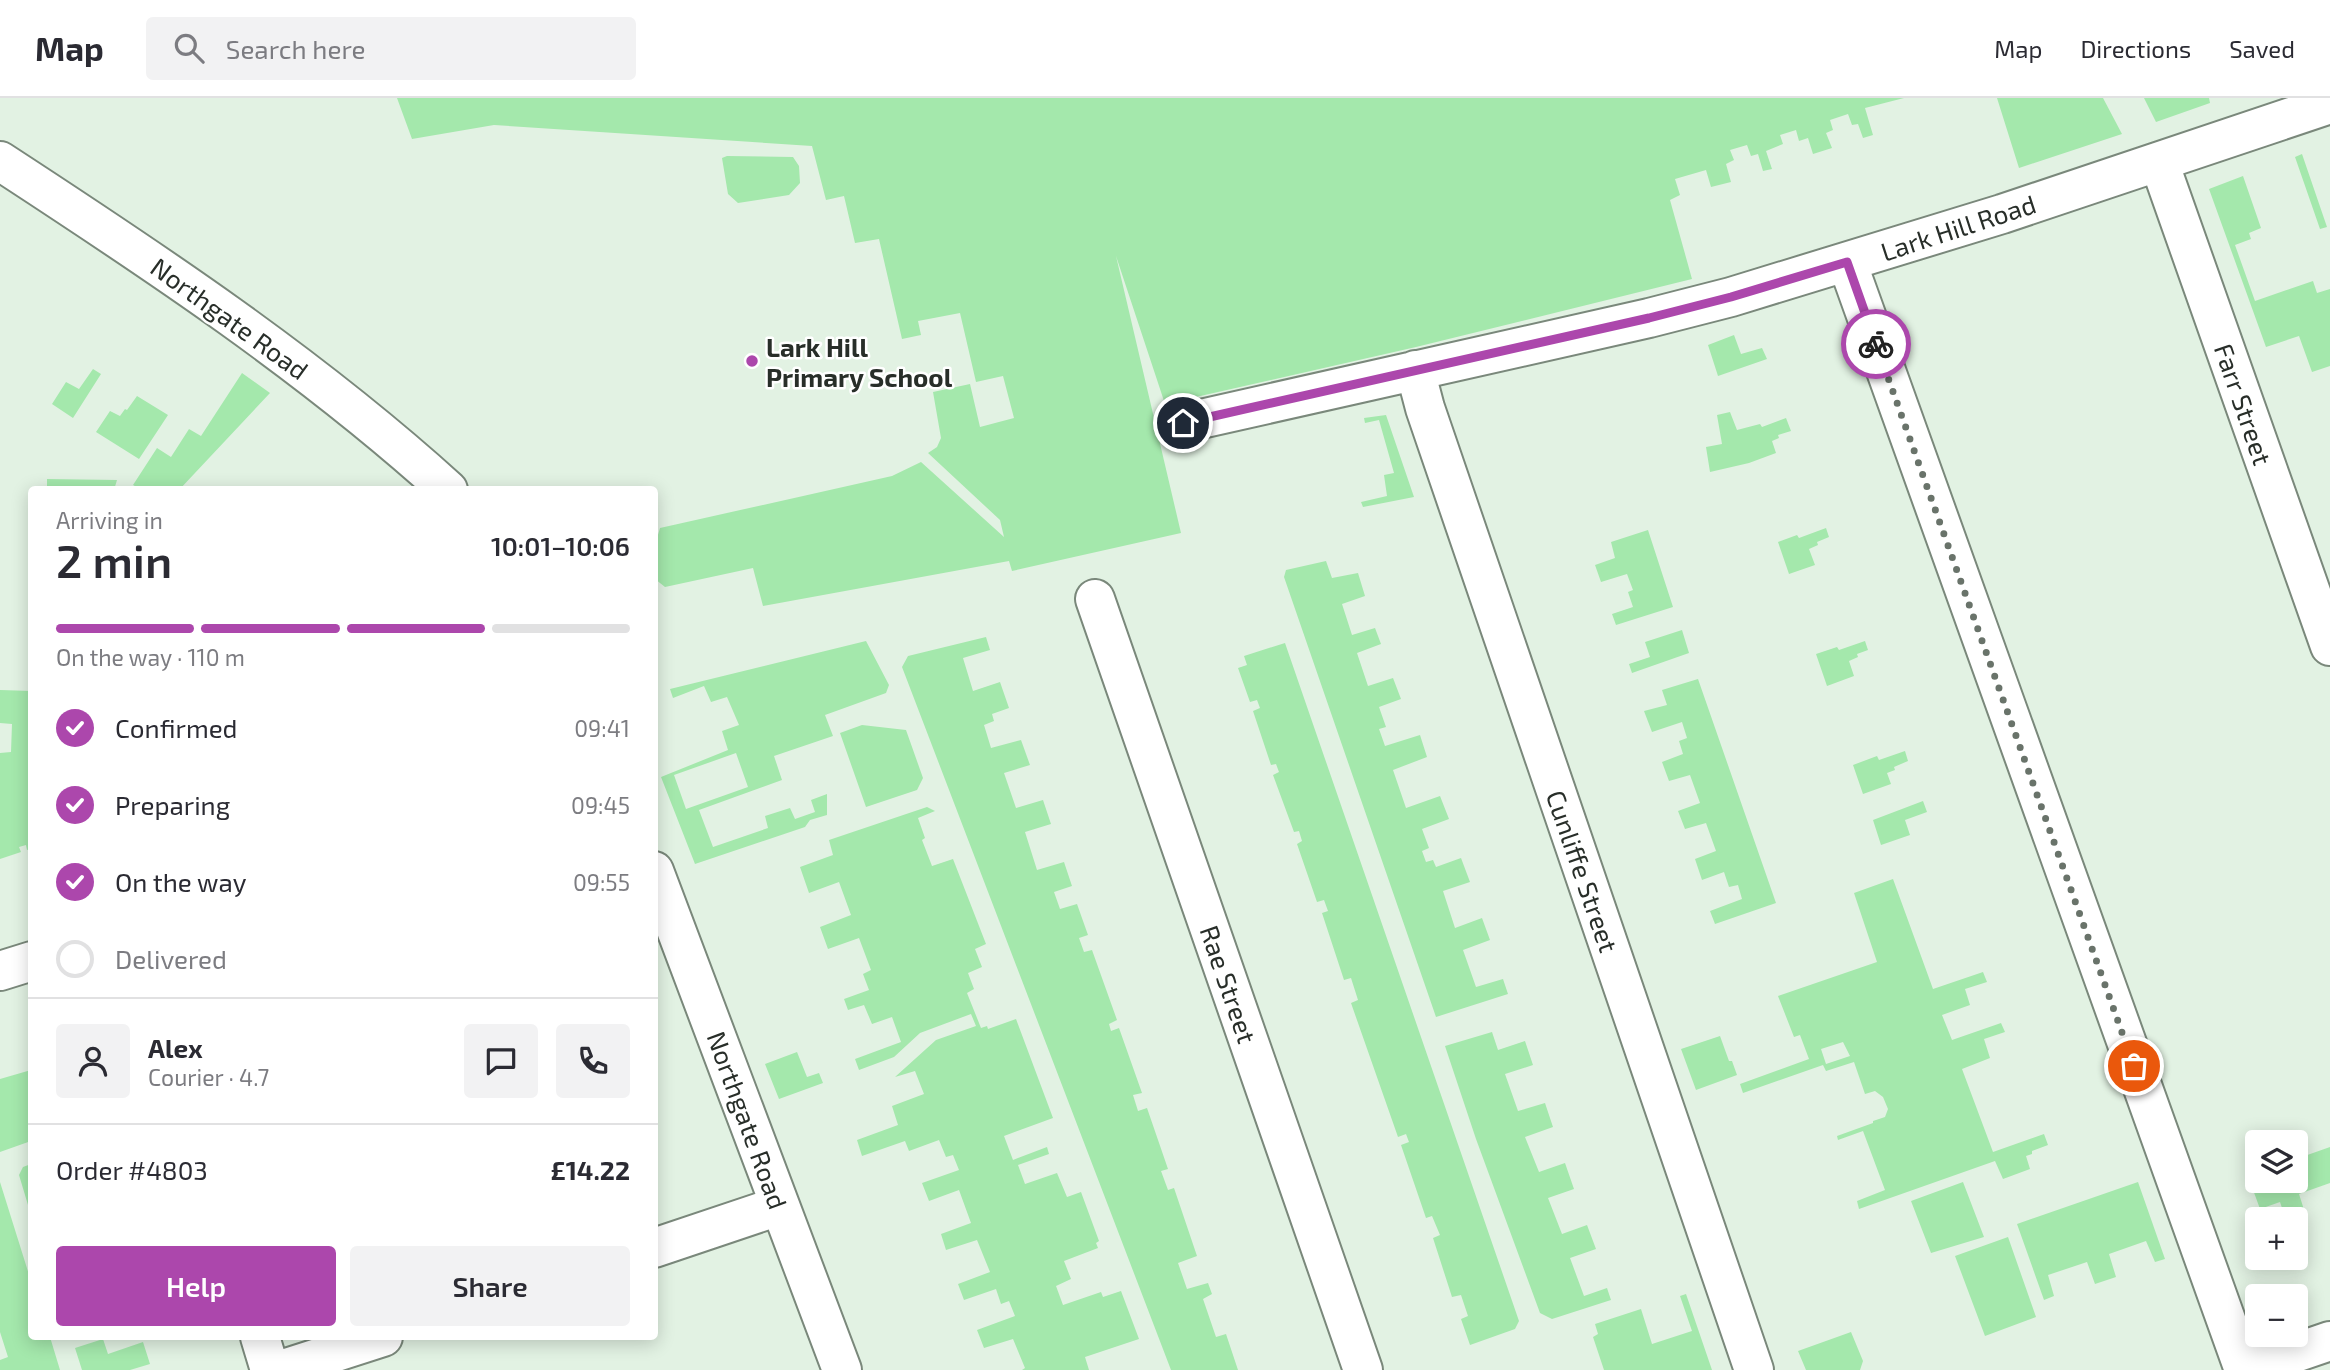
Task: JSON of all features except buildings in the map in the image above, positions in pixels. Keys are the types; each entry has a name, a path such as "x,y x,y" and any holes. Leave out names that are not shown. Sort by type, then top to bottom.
{"street":[{"name":"Lark Hill Road","path":"1183,423 1731,297 2159,162 2330,104"},
{"name":"Northgate Road","path":"0,161 139,252 233,318 326,389 443,486"},
{"name":"Farr Street","path":"2159,162 2330,646"},
{"path":"1847,262 2244,1370 2330,1340"},
{"name":"Cunliffe Street","path":"1415,370 1433,432 1754,1370"},
{"name":"Rae Street","path":"1095,599 1363,1370"},
{"name":"Northgate Road","path":"658,881 842,1370"},
{"path":"0,971 28,962"},
{"path":"658,1247 779,1206"},
{"path":"261,1340 270,1370"},
{"path":"280,1370 374,1340"}],"green space":[{"path":"397,98 1904,98 1865,108 1873,135 1863,138 1858,124 1852,125 1848,114 1830,120 1833,130 1826,133 1832,148 1813,154 1808,138 1799,141 1796,130 1780,135 1783,144 1766,151 1772,169 1763,171 1758,154 1751,156 1747,145 1730,150 1734,160 1726,164 1731,182 1711,187 1706,170 1675,179 1680,195 1670,200 1692,279 1416,347 1165,404 1116,256 1181,533 1012,571 1009,561 763,606 753,568 665,587 658,581 660,528 892,476 921,462 1004,537 1000,520 928,453 937,447 941,438 933,392 970,384 980,427 1014,418 1003,376 976,382 960,313 918,321 921,335 902,339 879,239 855,243 844,196 826,200 812,146 494,125 412,139"},
{"path":"1997,98 2103,98 2122,134 2019,168"},
{"path":"2144,98 2209,98 2210,103 2156,122"},
{"path":"2302,154 2327,227 2320,229 2295,157"},
{"path":"793,157 799,166 800,183 789,195 738,203 728,194 722,158"},
{"path":"2243,176 2261,228 2249,233 2251,239 2235,245 2255,301 2313,281 2317,293 2330,289 2330,366 2312,372 2299,336 2266,347 2209,189"},
{"path":"1734,335 1741,354 1762,348 1767,359 1718,376 1708,345"},
{"path":"93,369 101,374 73,418 52,404 66,382 79,389"},
{"path":"242,373 270,393 183,486 133,485 157,448 171,457 189,429 201,436"},
{"path":"137,396 168,415 139,459 96,432 110,411 120,416"},
{"path":"1730,412 1737,430 1760,424 1762,427 1786,418 1791,431 1778,435 1779,438 1772,441 1776,453 1749,463 1710,472 1706,447 1722,444 1717,415"},
{"path":"1386,415 1414,497 1363,507 1361,502 1387,496 1384,475 1394,473 1379,420 1365,423 1364,418"},
{"path":"47,479 117,480 115,486 47,486"},
{"path":"1826,528 1829,537 1809,549 1815,565 1789,574 1778,542"},
{"path":"1648,530 1673,607 1616,625 1612,614 1633,607 1628,592 1633,590 1627,574 1601,582 1595,565 1615,558 1611,542"},
{"path":"1326,561 1332,578 1358,573 1365,596 1342,604 1352,635 1375,628 1381,644 1357,653 1368,686 1393,678 1401,699 1379,707 1386,727 1379,729 1385,746 1420,735 1427,757 1393,770 1406,808 1440,796 1449,819 1422,829 1429,848 1422,851 1426,862 1433,860 1436,867 1461,858 1470,882 1443,891 1455,928 1482,918 1490,940 1463,950 1476,987 1503,979 1508,994 1436,1017 1284,577 1286,570"},
{"path":"1682,630 1689,653 1632,673 1629,664 1650,657 1645,642"},
{"path":"986,637 990,650 963,658 973,691 1000,682 1009,708 992,714 994,721 984,725 991,748 1021,740 1030,765 1004,773 1016,808 1043,800 1051,824 1025,832 1037,870 1064,862 1072,886 1054,892 1060,909 1077,904 1088,935 1079,938 1084,952 1092,950 1117,1020 1109,1024 1111,1031 1119,1028 1142,1093 1133,1095 1138,1111 1147,1108 1168,1169 1161,1171 1168,1190 1174,1188 1197,1256 1178,1263 1187,1289 1208,1283 1212,1294 1203,1299 1216,1337 1226,1334 1238,1370 1171,1370 902,667 908,656"},
{"path":"866,641 889,685 886,693 825,715 833,736 774,756 782,780 699,810 713,847 768,828 765,816 790,808 795,819 815,812 811,800 827,794 827,815 810,820 805,827 695,864 661,777 728,750 722,731 739,725 727,697 711,702 704,686 673,698 670,689","holes":["736,753 748,787 686,809 674,775"]},
{"path":"1865,641 1868,650 1849,661 1854,676 1827,686 1816,654"},
{"path":"1285,643 1519,1321 1515,1329 1470,1345 1461,1319 1468,1316 1461,1295 1452,1297 1433,1238 1440,1235 1432,1216 1426,1218 1401,1145 1409,1142 1406,1134 1398,1137 1351,1003 1358,1000 1351,978 1344,980 1322,913 1328,911 1324,900 1317,902 1297,844 1302,841 1299,831 1294,832 1273,775 1279,772 1276,764 1271,765 1253,711 1260,708 1257,700 1250,702 1238,668 1247,665 1244,656"},
{"path":"1698,679 1776,903 1715,924 1710,911 1742,899 1738,885 1729,887 1724,872 1702,880 1695,859 1716,851 1706,823 1685,829 1678,811 1700,803 1690,775 1669,781 1662,762 1683,754 1679,741 1687,738 1682,722 1652,732 1644,711 1667,705 1662,690"},
{"path":"0,690 28,691 28,850 26,845 19,847 21,852 0,859 0,753 11,752 12,724 0,723"},
{"path":"862,725 906,730 923,778 917,790 866,807 840,733"},
{"path":"1905,751 1908,761 1887,773 1891,784 1863,794 1853,765 1877,756 1879,760"},
{"path":"1923,801 1927,812 1905,820 1910,835 1881,845 1873,820"},
{"path":"927,807 935,811 918,818 925,838 922,840 932,866 953,859 986,944 975,949 982,967 968,973 974,989 967,993 981,1028 987,1026 988,1029 1016,1019 1053,1118 1004,1136 1013,1160 1047,1147 1049,1154 1018,1165 1025,1184 1057,1173 1067,1197 1081,1192 1099,1241 1096,1243 1098,1248 1064,1261 1071,1279 1056,1286 1063,1305 1101,1292 1103,1297 1121,1291 1139,1339 1085,1357 1089,1370 1022,1370 1025,1368 1013,1339 984,1348 977,1330 1015,1316 1009,1301 1001,1304 996,1289 964,1300 958,1284 990,1272 977,1240 946,1250 941,1234 971,1223 959,1190 929,1201 922,1183 959,1170 953,1155 946,1157 939,1140 909,1151 905,1141 862,1156 857,1140 898,1125 892,1106 924,1094 915,1071 895,1077 936,1040 976,1026 971,1014 920,1033 894,1057 859,1070 855,1059 901,1042 892,1017 872,1024 864,1005 848,1010 844,999 869,990 863,974 871,970 859,938 828,949 820,927 851,915 839,882 809,893 800,867 833,855 829,840"},
{"path":"1893,879 1933,989 1983,972 1987,982 1965,989 1970,1005 1942,1015 1952,1040 2001,1023 2005,1032 1984,1039 1990,1058 1962,1069 1993,1152 2044,1134 2048,1145 2026,1156 2030,1169 2003,1179 1995,1161 1859,1209 1857,1201 1885,1190 1863,1131 1838,1140 1837,1136 1885,1117 1888,1109 1883,1097 1875,1091 1865,1094 1854,1062 1826,1071 1823,1065 1743,1093 1740,1084 1809,1059 1800,1035 1794,1037 1778,996 1877,962 1854,893","holes":["1843,1042 1850,1056 1826,1064 1821,1049"]},
{"path":"1492,1032 1498,1050 1525,1041 1533,1065 1505,1074 1518,1111 1545,1103 1553,1127 1525,1137 1539,1172 1565,1163 1574,1189 1548,1198 1562,1234 1587,1225 1596,1249 1570,1258 1584,1296 1607,1288 1611,1300 1552,1319 1540,1313 1445,1046"},
{"path":"1720,1036 1737,1075 1696,1090 1681,1049"},
{"path":"797,1052 807,1077 819,1073 823,1083 779,1099 765,1064"},
{"path":"28,1071 28,1142 0,1152 0,1079"},
{"path":"2330,1147 2330,1183 2308,1191 2308,1155"},
{"path":"28,1165 28,1205 19,1175 23,1167"},
{"path":"0,1182 28,1271 28,1340 51,1340 60,1370 0,1370 0,1360 8,1357 0,1332"},
{"path":"1963,1182 1984,1237 1931,1253 1911,1201"},
{"path":"2138,1182 2165,1259 2155,1262 2146,1241 2109,1254 2116,1277 2095,1284 2087,1262 2048,1275 2054,1296 2044,1300 2017,1224"},
{"path":"2254,1193 2302,1193 2299,1194 2303,1207 2282,1207 2280,1202 2259,1207"},
{"path":"2008,1237 2036,1317 1985,1336 1955,1256"},
{"path":"1686,1294 1712,1370 1604,1370 1593,1337 1598,1334 1595,1324 1641,1309 1652,1344 1692,1331 1680,1296"},
{"path":"1851,1332 1863,1361 1860,1370 1806,1370 1798,1351"},
{"path":"103,1340 108,1354 143,1342 150,1364 130,1370 82,1370 75,1348"}],"way so far":[{"path":"1876,344 2134,1066"}],"place":[{"name":"Lark Hill Primary School","path":"752,361"}],"route":[{"path":"1183,423 1649,318 1731,297 1847,262 1876,344"}]}
